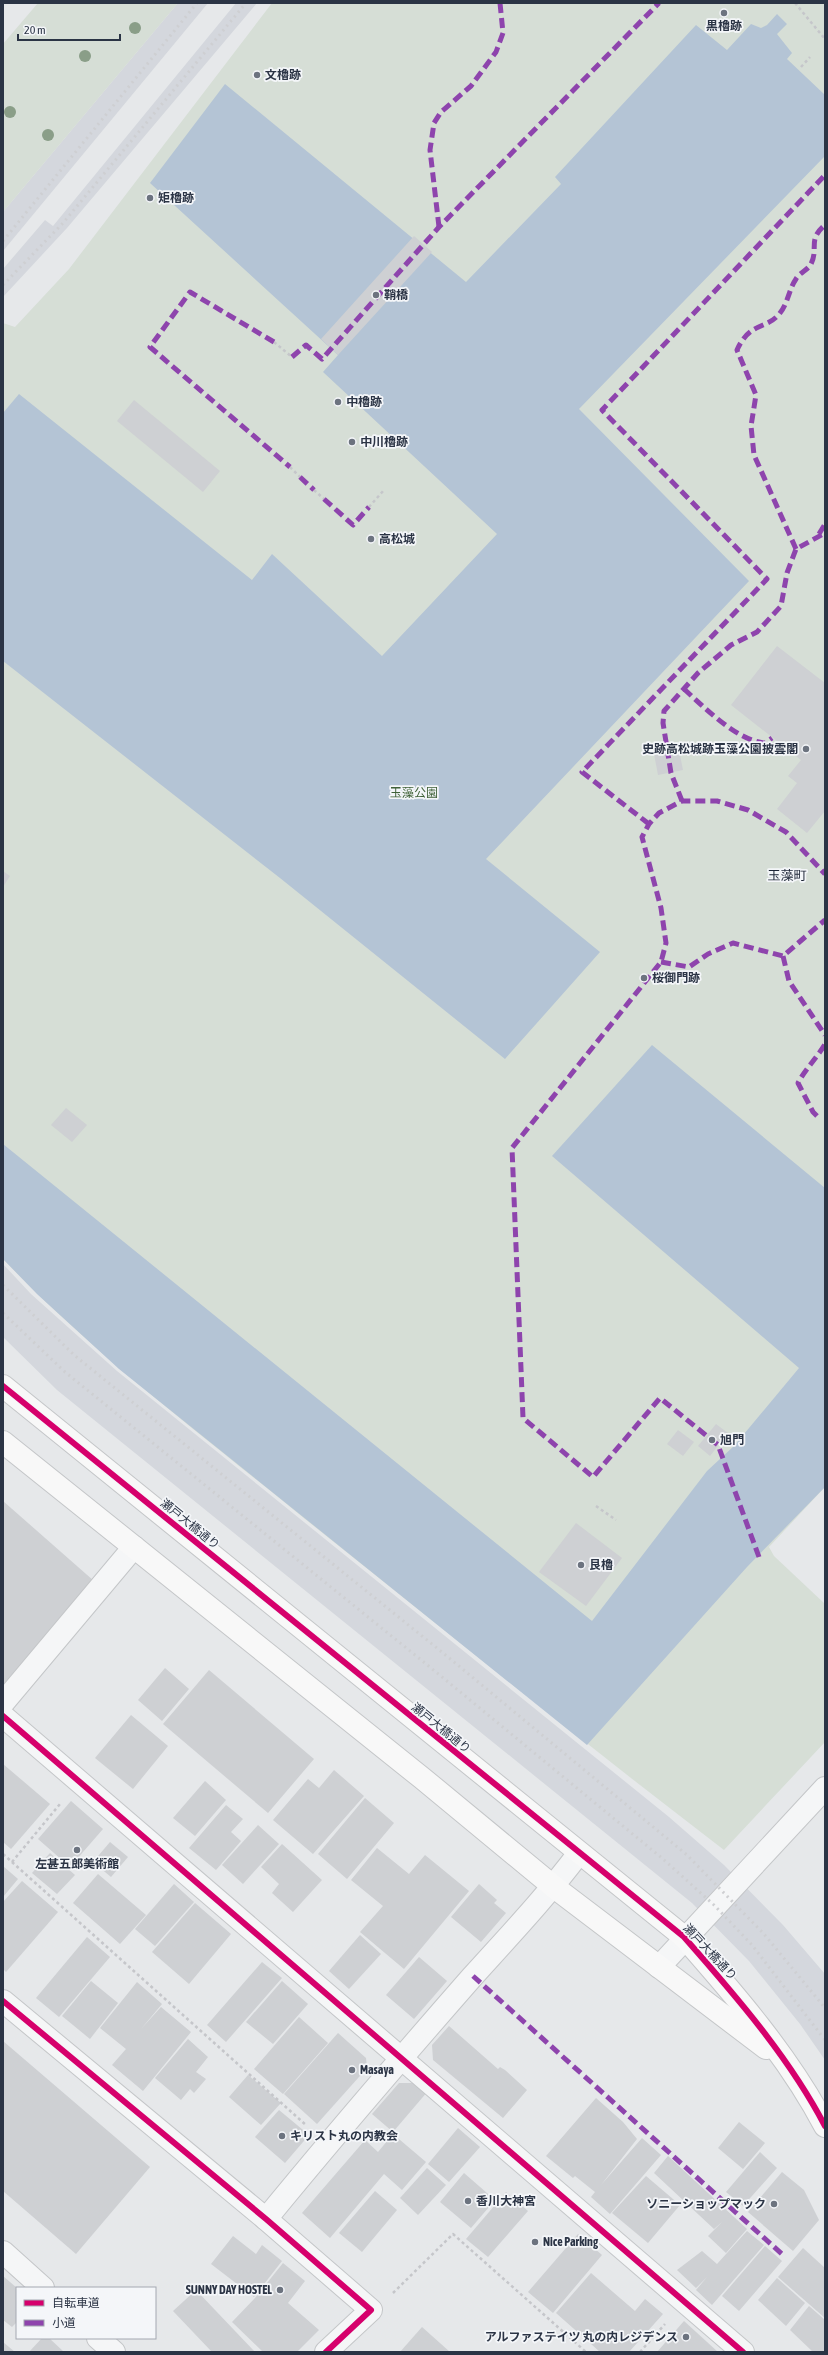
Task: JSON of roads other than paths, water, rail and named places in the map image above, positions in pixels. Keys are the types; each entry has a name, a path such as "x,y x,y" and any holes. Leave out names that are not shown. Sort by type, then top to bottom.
{"street":[{"name":"瀬戸大橋通り","path":"3,1386 684,1937 732,1992 784,2062 825,2126"},
{"name":"瀬戸大橋通り","path":"3,1444 422,1778 554,1887 784,2062"},
{"path":"3,1703 134,1547"},
{"path":"3,1716 743,2352"},
{"path":"659,1967 684,1937 825,1788"},
{"path":"266,2219 327,2144 554,1887 579,1853"},
{"path":"3,2001 266,2219 371,2310 326,2352"},
{"path":"3,2252 42,2287"},
{"path":"99,2339 114,2352"}],"water":[{"path":"777,14 787,24 777,34 792,53 787,59 825,95 825,156 579,409 749,581 486,859 600,952 505,1059 280,878 3,661 3,413 19,394 252,580 272,554 382,656 497,534 323,372 338,355 150,183 225,84 466,282 561,184 555,177 696,25 727,50 751,24 761,28 767,25"},
{"path":"652,1045 825,1188 825,1487 747,1567 587,1745 119,1369 37,1294 3,1259 3,1144 592,1621 707,1471 734,1446 799,1368 552,1156"}],"railway":[{"path":"3,241 197,3"},
{"path":"3,285 63,223 246,3"},
{"path":"3,1285 74,1355 448,1657 687,1855 764,1934 825,2008"},
{"path":"3,1313 65,1372 436,1672 663,1859 714,1905 752,1945 825,2040"}],"place":[{"name":"黒櫓跡","path":"724,13"},
{"name":"文櫓跡","path":"257,75"},
{"name":"矩櫓跡","path":"150,198"},
{"name":"鞘橋","path":"376,295"},
{"name":"中櫓跡","path":"338,402"},
{"name":"中川櫓跡","path":"352,442"},
{"name":"高松城","path":"371,539"},
{"name":"史跡高松城跡玉藻公園披雲閣","path":"806,749"},
{"name":"桜御門跡","path":"644,978"},
{"name":"旭門","path":"712,1440"},
{"name":"艮櫓","path":"581,1565"},
{"name":"左甚五郎美術館","path":"77,1850"},
{"name":"Masaya","path":"352,2070"},
{"name":"キリスト丸の内教会","path":"282,2136"},
{"name":"香川大神宮","path":"468,2201"},
{"name":"ソニーショップマック","path":"774,2204"},
{"name":"Nice Parking","path":"535,2242"},
{"name":"SUNNY DAY HOSTEL","path":"280,2290"},
{"name":"アルファステイツ 丸の内レジデンス","path":"686,2337"}],"district":[{"name":"玉藻町","path":"787,875"}],"park label":[{"name":"玉藻公園","path":"414,793"}]}
